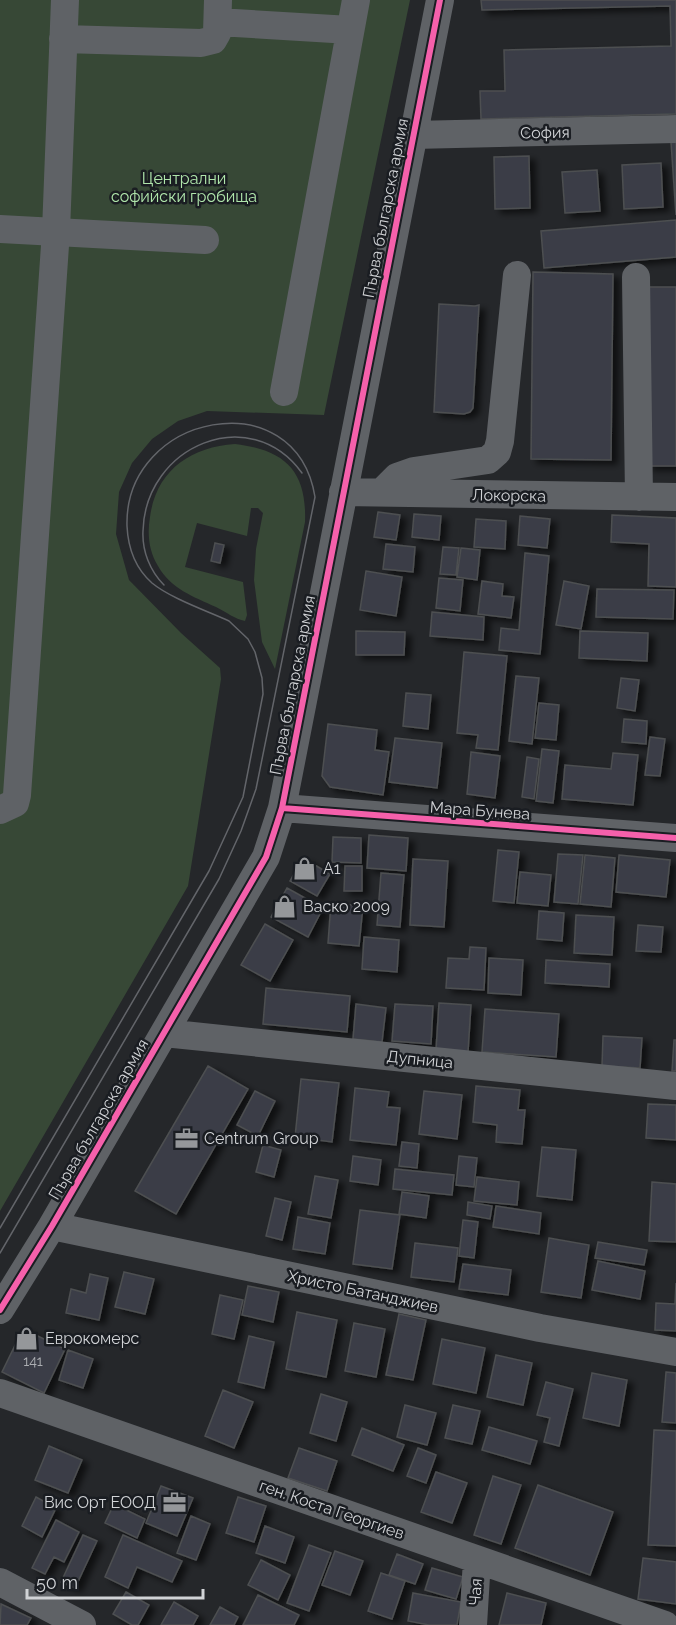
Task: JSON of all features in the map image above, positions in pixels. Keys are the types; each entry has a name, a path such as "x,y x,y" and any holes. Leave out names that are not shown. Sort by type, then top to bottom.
{"street":[{"path":"0,810 15,803 17,795 56,231 64,0"},
{"path":"284,392 356,0"},
{"name":"Първа българска армия","path":"0,1310 52,1226 266,857 282,808 440,0"},
{"path":"63,39 201,44 213,40 217,33 218,11 350,30"},
{"name":"София","path":"413,135 676,129"},
{"path":"0,229 205,240"},
{"path":"382,492 397,477 414,471 488,460 496,452 500,441 517,275"},
{"path":"636,276 639,497"},
{"name":"Локорска","path":"343,492 676,497"},
{"name":"Мара Бунева","path":"282,808 676,838"},
{"name":"Дупница","path":"164,1033 676,1086"},
{"name":"Христо Батанджиев","path":"52,1226 540,1328 676,1353"},
{"name":"ген. Коста Георгиев","path":"0,1393 665,1625"},
{"name":"Чая","path":"473,1625 477,1560"},
{"path":"0,1582 81,1625"}],"green space":[{"name":"Централни софийски гробища","path":"0,0 410,0 324,415 207,411 178,421 152,439 132,463 119,492 116,534 129,580 181,633 220,668 221,679 188,886 0,1211"},
{"path":"235,444 252,447 280,458 297,476 305,504 305,522 275,669 262,642 254,580 256,549 263,513 258,508 251,508 247,536 197,523 185,567 243,582 247,615 245,621 191,596 169,581 158,566 150,543 149,523 154,501 159,487 168,474 190,456 219,446"}],"building":[{"path":"481,0 676,0 676,114 481,119 480,91 505,91 504,50 671,46 670,6 482,10"},
{"path":"671,142 676,142 676,215"},
{"path":"529,156 530,208 495,209 494,157"},
{"path":"661,163 663,207 624,209 622,165"},
{"path":"597,170 600,211 565,213 562,172"},
{"path":"676,220 676,257 544,268 541,231"},
{"path":"533,272 613,274 611,460 531,459"},
{"path":"649,287 676,287 676,466 647,466"},
{"path":"439,304 479,305 473,408 464,414 434,412"},
{"path":"378,512 400,515 396,540 374,537"},
{"path":"414,514 441,516 439,540 412,537"},
{"path":"612,515 676,518 676,587 648,586 649,544 611,542"},
{"path":"520,516 550,519 547,548 518,545"},
{"path":"476,519 506,521 505,549 474,547"},
{"path":"215,543 224,545 220,563 211,561"},
{"path":"386,544 415,547 413,572 383,569"},
{"path":"443,547 459,548 456,575 440,574"},
{"path":"461,548 480,550 477,580 457,577"},
{"path":"525,553 549,556 540,654 499,650 501,628 519,630"},
{"path":"366,571 402,577 396,616 360,610"},
{"path":"439,578 463,580 460,611 436,608"},
{"path":"482,581 503,584 502,596 514,597 511,618 478,614"},
{"path":"564,581 589,586 581,629 556,625"},
{"path":"597,589 674,590 673,619 596,617"},
{"path":"432,612 484,617 483,640 430,636"},
{"path":"356,631 405,632 404,655 356,655"},
{"path":"580,631 648,633 647,661 579,658"},
{"path":"464,652 507,656 498,750 476,748 478,735 457,733"},
{"path":"516,676 539,678 532,744 509,741"},
{"path":"621,678 639,680 635,711 617,708"},
{"path":"406,693 431,695 428,729 403,726"},
{"path":"539,703 559,705 556,740 535,738"},
{"path":"624,719 647,721 646,744 622,742"},
{"path":"328,724 377,730 375,750 389,752 383,795 330,787 322,776"},
{"path":"650,737 665,739 660,776 645,775"},
{"path":"395,738 442,743 437,788 389,782"},
{"path":"542,749 559,751 553,803 536,801"},
{"path":"471,752 500,756 495,798 467,794"},
{"path":"613,753 638,755 633,805 562,799 565,765 611,769"},
{"path":"527,757 539,759 534,799 522,797"},
{"path":"369,835 408,838 406,871 367,868"},
{"path":"333,837 361,838 361,863 332,862"},
{"path":"498,850 519,852 514,903 493,901"},
{"path":"558,854 583,855 578,904 554,902"},
{"path":"585,855 615,858 611,907 580,904"},
{"path":"619,855 670,860 666,897 616,892"},
{"path":"303,858 330,874 317,896 290,881"},
{"path":"413,859 448,861 444,927 410,925"},
{"path":"345,866 362,866 362,891 344,891"},
{"path":"520,872 551,875 548,906 517,903"},
{"path":"381,873 404,875 400,927 377,925"},
{"path":"287,888 323,908 308,937 271,917"},
{"path":"331,903 363,906 359,946 328,943"},
{"path":"539,911 564,913 562,941 537,939"},
{"path":"576,915 614,917 612,955 574,953"},
{"path":"265,924 293,940 270,981 241,965"},
{"path":"638,925 663,927 661,952 636,951"},
{"path":"364,937 399,940 397,972 362,969"},
{"path":"470,947 486,948 484,990 446,988 448,958 469,959"},
{"path":"489,958 523,960 521,995 488,993"},
{"path":"546,960 610,964 609,987 545,983"},
{"path":"266,988 350,996 347,1032 263,1024"},
{"path":"439,1003 471,1005 468,1052 436,1050"},
{"path":"356,1004 386,1008 382,1042 353,1039"},
{"path":"395,1004 433,1006 431,1044 392,1041"},
{"path":"485,1009 559,1014 556,1057 482,1052"},
{"path":"603,1036 642,1038 640,1068 602,1066"},
{"path":"674,1040 676,1040 676,1071 672,1071"},
{"path":"208,1066 248,1089 176,1214 135,1191"},
{"path":"301,1079 339,1083 332,1142 295,1137"},
{"path":"476,1086 520,1090 518,1110 525,1110 522,1144 496,1142 497,1125 473,1122"},
{"path":"355,1088 389,1092 387,1107 400,1108 396,1145 350,1140"},
{"path":"255,1091 275,1101 258,1136 237,1125"},
{"path":"424,1091 462,1095 457,1139 419,1134"},
{"path":"648,1104 676,1105 676,1140 646,1138"},
{"path":"402,1142 419,1144 417,1168 399,1166"},
{"path":"263,1145 281,1150 274,1177 256,1172"},
{"path":"542,1147 576,1150 572,1200 537,1196"},
{"path":"353,1156 381,1160 378,1185 350,1181"},
{"path":"459,1156 477,1158 474,1187 456,1185"},
{"path":"395,1169 454,1175 452,1195 393,1189"},
{"path":"315,1176 338,1180 331,1218 308,1214"},
{"path":"477,1177 519,1182 517,1205 474,1201"},
{"path":"652,1182 676,1184 676,1242 649,1241"},
{"path":"402,1192 429,1196 426,1218 399,1214"},
{"path":"275,1198 291,1202 282,1240 266,1236"},
{"path":"468,1202 492,1206 490,1219 467,1215"},
{"path":"496,1206 541,1213 539,1234 493,1227"},
{"path":"360,1210 400,1215 392,1269 353,1264"},
{"path":"298,1217 330,1223 325,1254 293,1249"},
{"path":"463,1220 478,1222 474,1258 459,1256"},
{"path":"549,1238 589,1245 581,1298 541,1292"},
{"path":"598,1242 647,1250 644,1265 595,1258"},
{"path":"415,1243 458,1248 454,1282 411,1277"},
{"path":"598,1261 645,1271 640,1299 592,1290"},
{"path":"463,1264 511,1270 508,1295 459,1289"},
{"path":"124,1272 154,1279 145,1314 115,1307"},
{"path":"90,1274 108,1278 99,1320 66,1313 71,1289 86,1293"},
{"path":"676,1283 676,1331 655,1330 656,1303 675,1304"},
{"path":"248,1286 279,1292 273,1322 242,1315"},
{"path":"220,1295 243,1300 234,1339 212,1334"},
{"path":"297,1312 337,1320 326,1377 286,1369"},
{"path":"399,1314 426,1320 413,1380 386,1375"},
{"path":"354,1323 385,1329 376,1377 345,1371"},
{"path":"23,1329 65,1349 44,1393 2,1372"},
{"path":"249,1336 274,1342 264,1388 238,1382"},
{"path":"442,1339 485,1348 476,1393 433,1384"},
{"path":"68,1350 93,1359 83,1388 59,1380"},
{"path":"496,1355 532,1363 523,1405 487,1397"},
{"path":"666,1372 676,1373 676,1423 662,1422"},
{"path":"592,1373 627,1380 619,1426 583,1418"},
{"path":"546,1382 573,1389 559,1446 544,1442 550,1418 537,1415"},
{"path":"223,1390 253,1402 234,1448 205,1436"},
{"path":"321,1394 347,1402 336,1441 310,1433"},
{"path":"405,1405 436,1413 427,1445 397,1437"},
{"path":"453,1405 480,1411 472,1444 445,1438"},
{"path":"489,1427 537,1441 530,1464 482,1450"},
{"path":"362,1428 404,1445 393,1471 352,1455"},
{"path":"654,1430 676,1431 676,1546 648,1545"},
{"path":"49,1446 82,1460 68,1493 35,1480"},
{"path":"299,1448 337,1461 327,1491 288,1478"},
{"path":"418,1448 436,1455 426,1483 407,1476"},
{"path":"436,1472 467,1483 452,1523 421,1512"},
{"path":"493,1476 521,1485 501,1544 474,1535"},
{"path":"538,1485 613,1512 590,1575 515,1548"},
{"path":"161,1486 193,1498 177,1536 146,1523"},
{"path":"36,1497 56,1508 42,1537 22,1526"},
{"path":"238,1497 266,1506 254,1542 226,1533"},
{"path":"114,1504 145,1519 137,1538 105,1523"},
{"path":"191,1516 210,1524 196,1560 177,1553"},
{"path":"56,1520 79,1532 64,1562 54,1557 45,1574 32,1568"},
{"path":"265,1526 294,1537 285,1563 256,1553"},
{"path":"83,1535 97,1541 75,1588 61,1582"},
{"path":"123,1535 182,1561 172,1582 137,1567 128,1588 105,1577"},
{"path":"309,1545 331,1553 309,1611 287,1603"},
{"path":"335,1551 363,1561 350,1595 322,1585"},
{"path":"397,1554 423,1564 415,1584 389,1575"},
{"path":"643,1558 676,1562 676,1604 638,1599"},
{"path":"261,1560 290,1575 278,1600 248,1585"},
{"path":"432,1568 463,1577 456,1599 425,1590"},
{"path":"381,1573 405,1581 392,1619 368,1611"},
{"path":"126,1592 149,1605 138,1625 132,1625 113,1614"},
{"path":"413,1593 461,1602 457,1625 429,1625 408,1621"},
{"path":"507,1593 546,1603 541,1625 499,1625"},
{"path":"258,1595 299,1615 294,1625 243,1625"},
{"path":"174,1602 198,1616 193,1625 161,1625"},
{"path":"1,1604 31,1618 27,1625 0,1625"},
{"path":"220,1607 238,1617 234,1625 210,1625"}],"tram line":[{"path":"0,1228 209,871 243,797 263,694 262,678 255,652 248,639 229,621 178,599 152,583 141,571 133,557 127,526 133,487 152,457 180,436 213,425 246,425 277,436 301,460 315,497 256,789 241,831 219,879 0,1253"},
{"path":"164,585 148,560 143,531 148,501 161,476 180,456 204,443 229,437 255,440 280,451 302,473"}],"cycle path":[{"path":"0,1310 52,1226 266,857 282,808 440,0"},
{"path":"282,808 676,838"}],"place":[{"name":"A1","path":"305,868"},
{"name":"Васко 2009","path":"285,906"},
{"name":"Centrum Group","path":"186,1138"},
{"name":"Еврокомерс","path":"27,1338"},
{"name":"Вис Орт ЕООД","path":"174,1502"}]}
